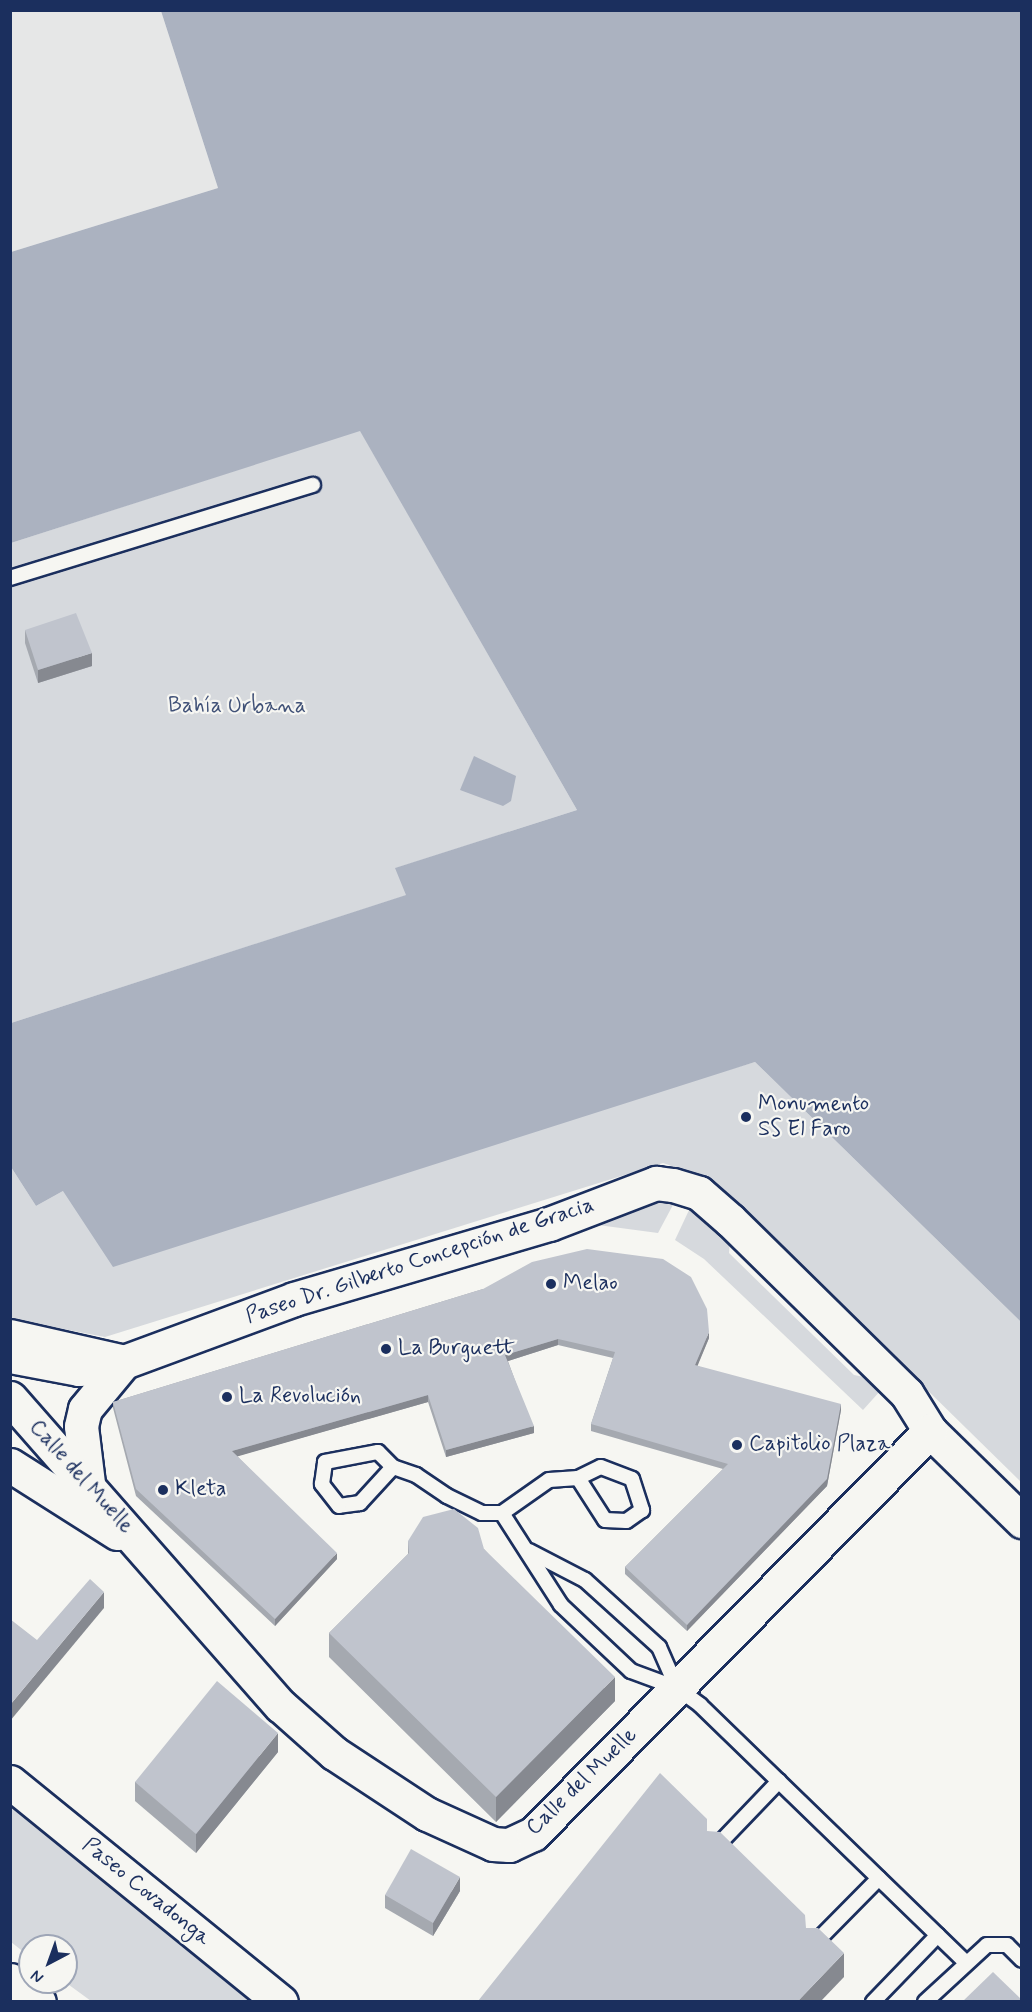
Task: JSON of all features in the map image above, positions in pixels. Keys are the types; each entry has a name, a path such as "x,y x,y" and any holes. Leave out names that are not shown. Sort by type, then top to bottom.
{"main road":[{"name":"Paseo Dr. Gilberto Concepción de Gracia","path":"124,1362 294,1299 549,1224 656,1184 699,1193 730,1220 907,1394 930,1431 1022,1521"},
{"path":"10,1336 124,1362 85,1409 81,1426 88,1483"},
{"name":"Calle del Muelle","path":"10,1398 88,1483 281,1706 334,1753 427,1814 493,1845 509,1845 533,1834 930,1431"},
{"name":"Calle del Muelle","path":"10,1465 150,1556"},
{"name":"Paseo Covadonga","path":"10,1782 281,2001"},
{"path":"10,1980 39,2001"}],"street":[{"path":"10,1360 79,1373 102,1372 124,1362"}],"lane":[{"path":"10,578 313,485"},
{"path":"393,1467 360,1503 339,1506 322,1484 325,1462 361,1451 378,1452 393,1467 482,1513 502,1513 549,1480 578,1478 601,1467 632,1479 642,1510 626,1521 605,1520 578,1478"},
{"path":"502,1513 529,1551 561,1605 631,1671 677,1688 779,1781 964,1961"},
{"path":"529,1551 585,1580 659,1647 677,1688"},
{"path":"714,1850 779,1781"},
{"path":"812,1946 879,1878"},
{"path":"873,2001 938,1935"},
{"path":"925,2001 964,1961 987,1945 1007,1945 1022,1960"}],"shaded area":[{"path":"11,11 161,11 218,188 11,252"},
{"path":"161,11 1021,11 1021,1322 755,1062 113,1267 63,1191 36,1206 11,1167 11,1023 406,895 395,868 577,810 360,431 11,543 11,252 218,188"},
{"path":"474,756 516,776 511,801 503,806 460,790"}],"green space":[{"name":"Bahía Urbana","path":"360,430 577,810 396,868 407,895 11,1023 11,543"},
{"path":"755,1062 1021,1322 1021,1482 713,1180 663,1163 105,1337 11,1319 11,1167 36,1206 63,1191 633,1098"},
{"path":"660,1203 674,1203 658,1233 598,1225 626,1210"},
{"path":"690,1208 730,1240 729,1253 854,1375 869,1378 881,1390 863,1410 704,1259 675,1240"},
{"path":"10,1804 255,2001 91,2001 78,1992 78,1934 18,1934 18,1948 11,1942"}],"building":[{"path":"76,613 92,653 38,670 25,630"},
{"name":"Capitolio Plaza","path":"587,1249 663,1259 691,1277 707,1309 709,1332 695,1365 841,1404 827,1479 687,1625 625,1567 728,1464 591,1424 615,1352 558,1339 505,1355 534,1426 446,1450 428,1395 232,1451 337,1553 275,1619 136,1489 113,1402 483,1289 532,1262"},
{"path":"454,1509 478,1528 484,1549 615,1677 496,1797 329,1633 409,1553 408,1541 423,1517"},
{"path":"90,1579 104,1592 10,1705 10,1619 37,1640"},
{"path":"217,1681 278,1733 196,1834 135,1782"},
{"path":"660,1773 707,1819 707,1831 720,1832 805,1915 806,1928 818,1928 844,1953 798,2001 478,2001"},
{"path":"411,1849 460,1877 433,1923 385,1895"},
{"path":"993,1972 1022,2001 963,2001"}],"place":[{"name":"Monumento SS El Faro","path":"746,1117"},
{"name":"Melao","path":"551,1284"},
{"name":"La Burguett","path":"386,1349"},
{"name":"La Revolución","path":"227,1397"},
{"name":"Capitolio Plaza","path":"737,1445"},
{"name":"Kleta","path":"163,1490"}]}
